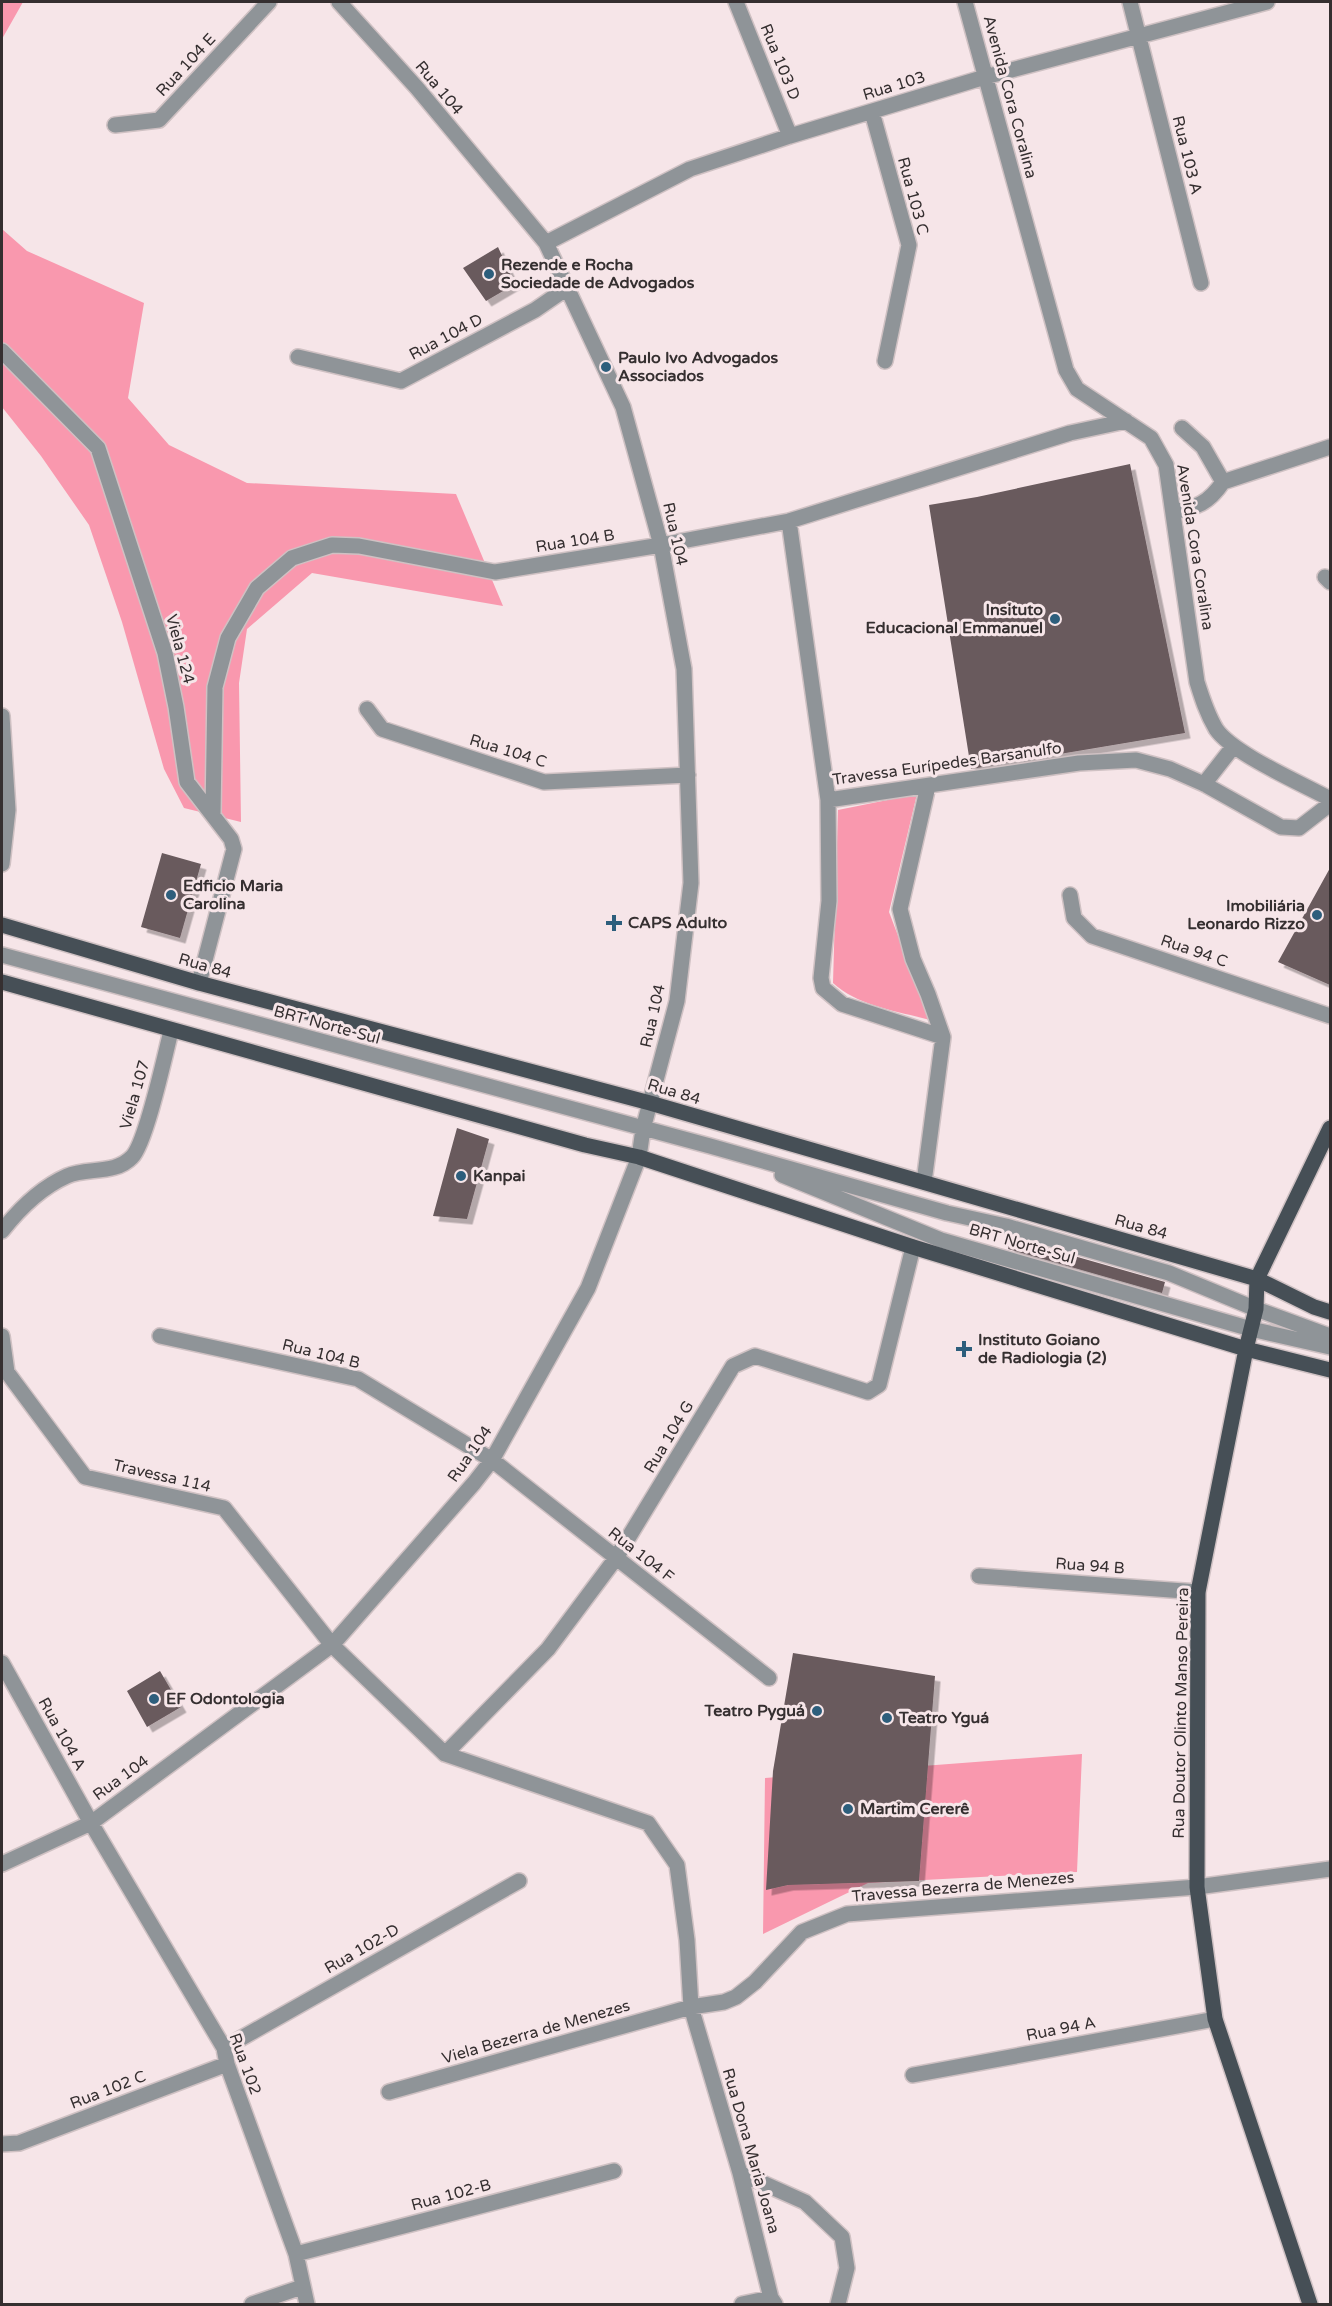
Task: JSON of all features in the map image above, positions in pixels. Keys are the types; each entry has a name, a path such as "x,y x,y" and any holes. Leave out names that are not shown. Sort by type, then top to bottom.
{"main road":[{"name":"Rua 84","path":"2,925 199,983 650,1103 1257,1279 1314,1307 1330,1312"},
{"path":"2,982 585,1145 639,1157 913,1247 1246,1349 1330,1370"},
{"name":"Rua Doutor Olinto Manso Pereira","path":"1310,2304 1215,2019 1197,1887 1198,1592 1256,1309 1257,1279 1330,1128"}],"street":[{"name":"Rua 104 E","path":"115,125 159,120 269,2"},
{"name":"Rua 104","path":"2,1864 91,1823 332,1645 492,1460 588,1288 639,1157 643,1129 677,1001 691,882 684,669 661,545 623,407 546,243 417,88 339,2"},
{"name":"Rua 103 D","path":"736,2 790,136"},
{"name":"Avenida Cora Coralina","path":"965,2 1066,370 1077,389 1151,438 1166,465 1197,682 1212,720 1217,730 1233,747 1330,799"},
{"name":"Rua 103 A","path":"1130,2 1201,283"},
{"name":"Rua 103","path":"546,243 690,169 985,77 1267,2"},
{"name":"Rua 103 C","path":"872,112 909,244 885,361"},
{"name":"Rua 104 D","path":"298,357 401,381 534,310 567,288"},
{"name":"Viela 124","path":"2,351 98,448 165,653 187,782 231,838 234,849 199,983"},
{"path":"661,545 789,521 1070,433 1126,421"},
{"path":"1182,428 1203,447 1223,482"},
{"path":"1173,512 1192,508 1208,501 1223,482 1330,447"},
{"name":"Travessa Eurípedes Barsanulfo","path":"789,521 828,800 1079,763 1136,760 1170,768 1204,784 1281,827 1299,828 1330,804"},
{"name":"Rua 104 B","path":"213,814 215,687 228,638 257,588 292,558 332,545 359,546 495,572 661,545"},
{"name":"Rua 104 C","path":"367,709 382,729 544,782 688,775"},
{"path":"2,716 8,810 2,864"},
{"path":"1204,784 1233,747"},
{"path":"924,1182 943,1037 913,959 900,909 928,786"},
{"path":"828,800 829,901 821,978 823,988 842,1004 943,1037"},
{"name":"Rua 94 C","path":"1070,895 1074,918 1092,936 1330,1016"},
{"name":"BRT Norte-Sul","path":"2,955 946,1213 1006,1226 1169,1273 1256,1309 1330,1336"},
{"name":"Viela 107","path":"2,1231 34,1194 69,1175 113,1168 132,1157 142,1138 171,1031"},
{"name":"BRT Norte-Sul","path":"711,1147 941,1240 1251,1329 1330,1347"},
{"name":"Rua 104 G","path":"445,1754 548,1649 616,1558 733,1366 755,1356 868,1392 879,1384 913,1247"},
{"name":"Travessa 114","path":"2,1336 7,1372 85,1477 224,1508 332,1645"},
{"name":"Rua 104 B","path":"160,1336 358,1379 492,1460"},
{"name":"Rua 104 F","path":"492,1460 769,1678"},
{"name":"Rua 94 B","path":"979,1576 1198,1592"},
{"path":"332,1645 445,1754 648,1823 677,1865 687,1940 692,2007"},
{"name":"Rua 104 A","path":"2,1664 91,1823"},
{"name":"Rua 102","path":"91,1823 224,2048 227,2064 296,2254 307,2304"},
{"name":"Travessa Bezerra de Menezes","path":"692,2007 724,2002 736,1997 755,1982 802,1932 847,1914 1197,1887 1330,1869"},
{"name":"Rua 102-D","path":"224,2048 519,1881"},
{"name":"Viela Bezerra de Menezes","path":"389,2092 692,2007"},
{"name":"Rua Dona Maria Joana","path":"692,2007 740,2173 773,2301"},
{"name":"Rua 94 A","path":"913,2075 1215,2019"},
{"name":"Rua 102 C","path":"2,2144 19,2143 227,2064"},
{"name":"Rua 102-B","path":"296,2254 614,2171"},
{"path":"740,2173 805,2202 842,2237 848,2268 838,2304"},
{"path":"252,2304 302,2287"},
{"path":"742,2304 773,2301"}],"shaded area":[{"path":"2,2 23,2 2,39"},
{"path":"2,229 27,251 144,303 128,398 169,445 247,483 456,494 503,606 312,573 247,629 239,683 241,822 184,808 164,769 122,622 89,525 41,456 2,407"},
{"path":"917,794 889,912 930,1020 866,1002 843,991 833,983 838,810"},
{"path":"1082,1754 1077,1872 868,1883 763,1934 765,1778"}],"building":[{"name":"Rezende e Rocha Sociedade de Advogados","path":"498,247 515,284 486,301 463,268"},
{"name":"Insituto Educacional Emmanuel","path":"1130,464 1185,733 971,769 929,505"},
{"name":"Edficio Maria Carolina","path":"162,853 201,864 180,938 141,927"},
{"name":"Imobiliária Leonardo Rizzo","path":"1330,868 1330,985 1278,962"},
{"name":"Kanpai","path":"457,1128 489,1139 467,1219 433,1216"},
{"path":"1011,1238 1165,1282 1162,1293 1008,1249"},
{"name":"Martim Cererê","path":"793,1653 935,1676 919,1881 788,1885 766,1890 773,1771"},
{"name":"EF Odontologia","path":"160,1671 181,1707 147,1727 127,1691"}],"place":[{"name":"Rezende e Rocha Sociedade de Advogados","path":"489,274"},
{"name":"Paulo Ivo Advogados Associados","path":"606,367"},
{"name":"Insituto Educacional Emmanuel","path":"1055,619"},
{"name":"Edficio Maria Carolina","path":"171,895"},
{"name":"Imobiliária Leonardo Rizzo","path":"1317,915"},
{"name":"CAPS Adulto","path":"614,923"},
{"name":"Kanpai","path":"461,1176"},
{"name":"Instituto Goiano de Radiologia (2)","path":"964,1349"},
{"name":"EF Odontologia","path":"154,1699"},
{"name":"Teatro Pyguá","path":"817,1711"},
{"name":"Teatro Yguá","path":"887,1718"},
{"name":"Martim Cererê","path":"848,1809"}]}
